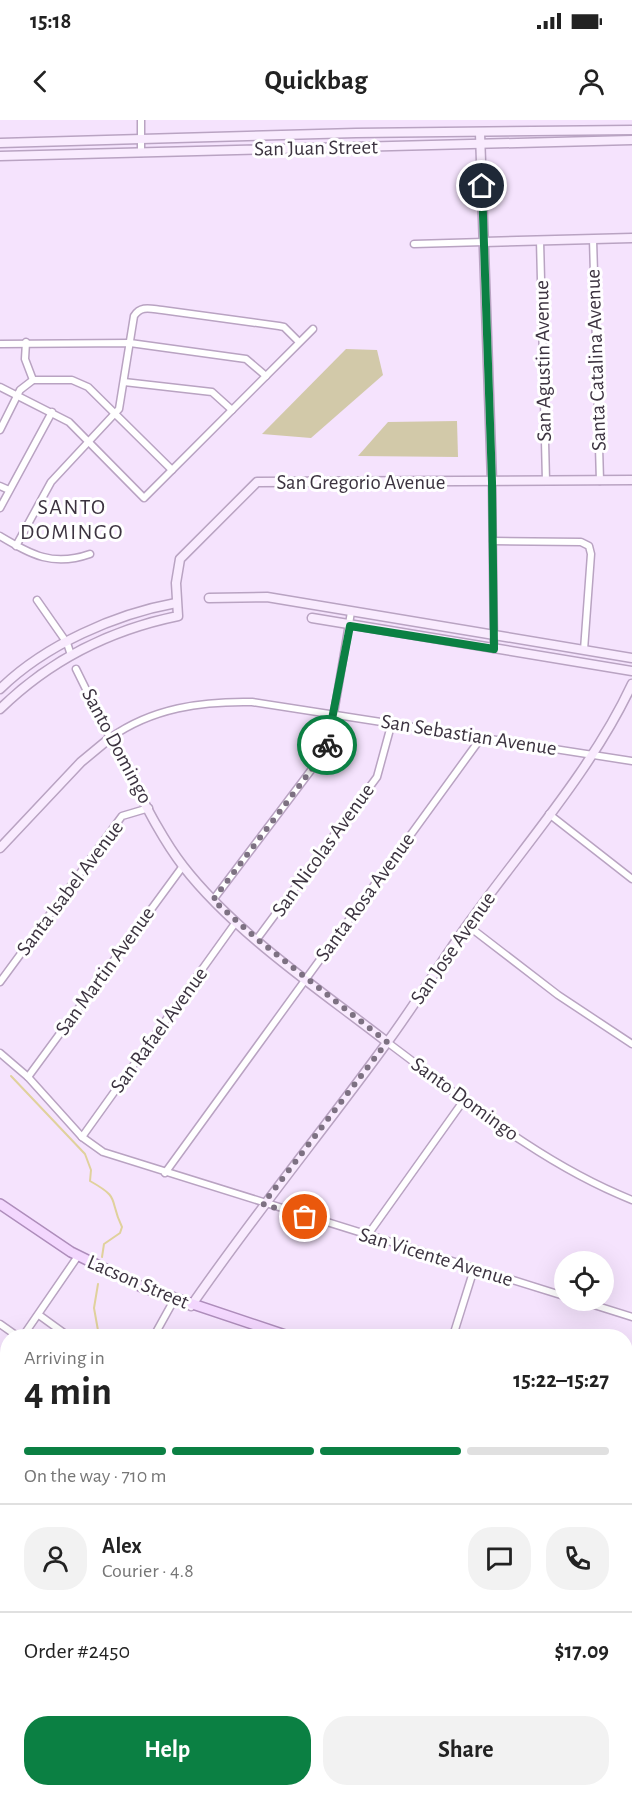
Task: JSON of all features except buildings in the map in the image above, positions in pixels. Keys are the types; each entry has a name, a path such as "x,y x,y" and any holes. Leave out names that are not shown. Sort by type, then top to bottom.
{"main road":[{"name":"Lacson Street","path":"0,1204 78,1256 142,1287 191,1306 265,1329"}],"street":[{"path":"141,120 141,153"},
{"name":"San Juan Street","path":"0,143 356,133 632,130"},
{"path":"356,133 356,148"},
{"path":"480,133 492,482 494,649"},
{"name":"San Juan Street","path":"0,156 632,140"},
{"path":"414,244 632,238"},
{"name":"Santa Catalina Avenue","path":"593,239 600,481"},
{"name":"San Agustin Avenue","path":"540,240 546,481"},
{"path":"16,546 51,482 121,406 134,316 137,310 143,308 285,327 300,342"},
{"path":"0,387 69,422 144,498 313,328"},
{"path":"26,342 25,359 33,380"},
{"path":"0,344 130,343 246,359 266,376"},
{"path":"0,430 17,395 33,380 78,381 88,387 172,470"},
{"path":"124,382 212,392 232,410"},
{"path":"0,508 52,412"},
{"name":"San Gregorio Avenue","path":"71,655 125,629 178,616 176,574 180,559 257,482 632,480"},
{"path":"0,486 9,490"},
{"path":"0,536 39,558 65,559 90,554"},
{"path":"493,541 581,542 589,546 591,554 584,650"},
{"path":"209,598 267,597 632,658"},
{"path":"0,708 39,673 71,655 67,643 37,600"},
{"path":"0,689 32,663 120,617 176,603"},
{"path":"213,900 324,753 334,712 351,612"},
{"path":"312,618 632,671"},
{"name":"Santo Domingo","path":"76,669 110,738 183,866 236,922 387,1042 548,1159 590,1182 632,1200"},
{"name":"San Jose Avenue","path":"191,1306 263,1204 387,1042 467,925 549,814 620,709 632,684"},
{"name":"San Sebastian Avenue","path":"0,848 81,762 110,738 143,719 181,707 216,701 263,703 334,712 481,738 632,761"},
{"name":"San Nicolas Avenue","path":"257,939 377,777 392,722"},
{"name":"Santa Rosa Avenue","path":"165,1173 481,738"},
{"name":"Santa Isabel Avenue","path":"0,982 122,816 149,808"},
{"path":"549,814 632,879"},
{"name":"San Martin Avenue","path":"28,1077 183,866"},
{"name":"San Rafael Avenue","path":"82,1137 236,922"},
{"path":"467,925 558,995 632,1044"},
{"name":"San Vicente Avenue","path":"0,1053 28,1077 82,1137 103,1152 263,1204 554,1293"},
{"path":"367,1236 464,1100"},
{"path":"28,1329 78,1256"},
{"path":"455,1329 474,1269"},
{"path":"158,1329 174,1300"},
{"path":"613,1311 632,1317"},
{"path":"39,1315 58,1329"}],"shaded area":[{"path":"346,349 377,350 383,375 311,438 262,434"},
{"path":"457,421 458,457 358,456 388,422"}],"waterway":[{"path":"11,1076 85,1154 91,1170 90,1181 107,1192 113,1200 122,1227 120,1233 104,1244 102,1257"},
{"path":"98,1284 94,1308 98,1329"}],"way so far":[{"path":"305,1217 263,1204 387,1042 305,979 213,900 324,753 327,745"}],"district":[{"name":"SANTO DOMINGO","path":"72,520"}],"route":[{"path":"327,745 350,626 494,649 492,482 482,186"}]}
